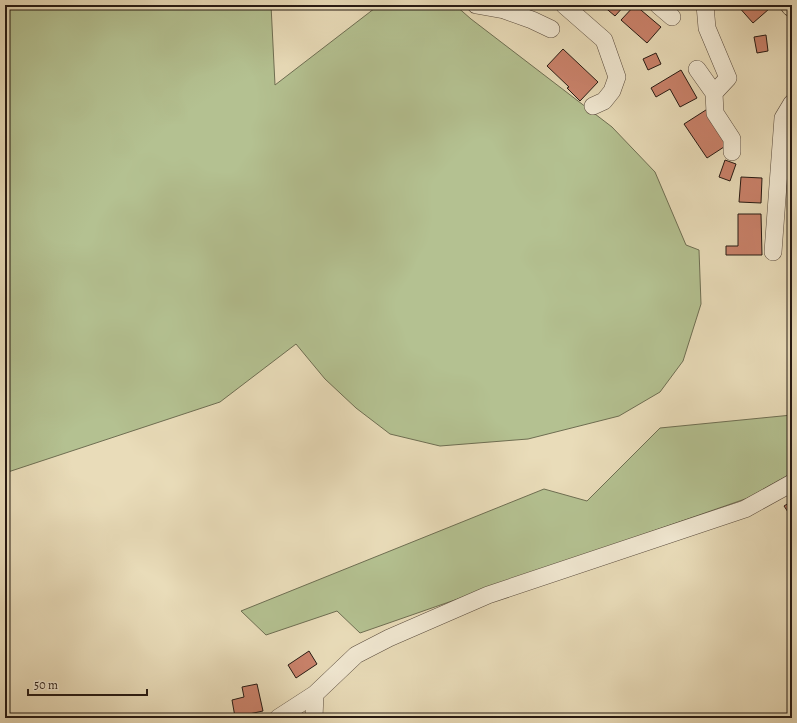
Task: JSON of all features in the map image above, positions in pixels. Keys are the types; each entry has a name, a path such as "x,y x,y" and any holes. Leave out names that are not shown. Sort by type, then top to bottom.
{"street":[{"path":"476,5 504,10 532,20 551,29"},
{"path":"564,5 604,40 617,77 612,91 604,101 593,106"},
{"path":"658,5 672,18"},
{"path":"705,5 707,28 728,78 714,93"},
{"path":"696,69 714,93 715,113 732,139 732,152"},
{"path":"773,252 782,118 792,103"},
{"path":"278,718 315,694 356,655 389,638 488,596 745,508 792,483"},
{"path":"314,718 315,694"}],"green space":[{"path":"5,5 271,5 275,85 379,5 455,5 471,19 612,127 655,172 686,245 699,250 701,304 683,361 660,392 619,416 528,439 440,446 390,434 356,408 325,379 296,344 220,402 5,473"},
{"path":"792,415 792,473 748,498 360,633 337,611 266,635 241,611 544,489 587,501 660,428"}],"building":[{"path":"602,5 625,5 615,16"},
{"path":"635,5 661,27 647,43 621,20"},
{"path":"737,5 766,5 769,9 753,23"},
{"path":"766,35 768,51 757,53 754,37"},
{"path":"563,49 598,82 580,101 567,88 569,87 547,66"},
{"path":"656,53 661,64 648,70 643,59"},
{"path":"681,70 697,98 680,107 670,89 656,97 651,88"},
{"path":"709,108 727,145 707,158 684,124"},
{"path":"725,160 736,164 730,181 719,177"},
{"path":"741,177 762,178 761,203 739,202"},
{"path":"738,214 761,214 762,255 726,255 726,246 738,246"},
{"path":"792,501 792,518 784,506"},
{"path":"309,651 317,664 296,678 288,665"},
{"path":"257,684 263,711 235,717 232,700 244,697 242,687"}]}
